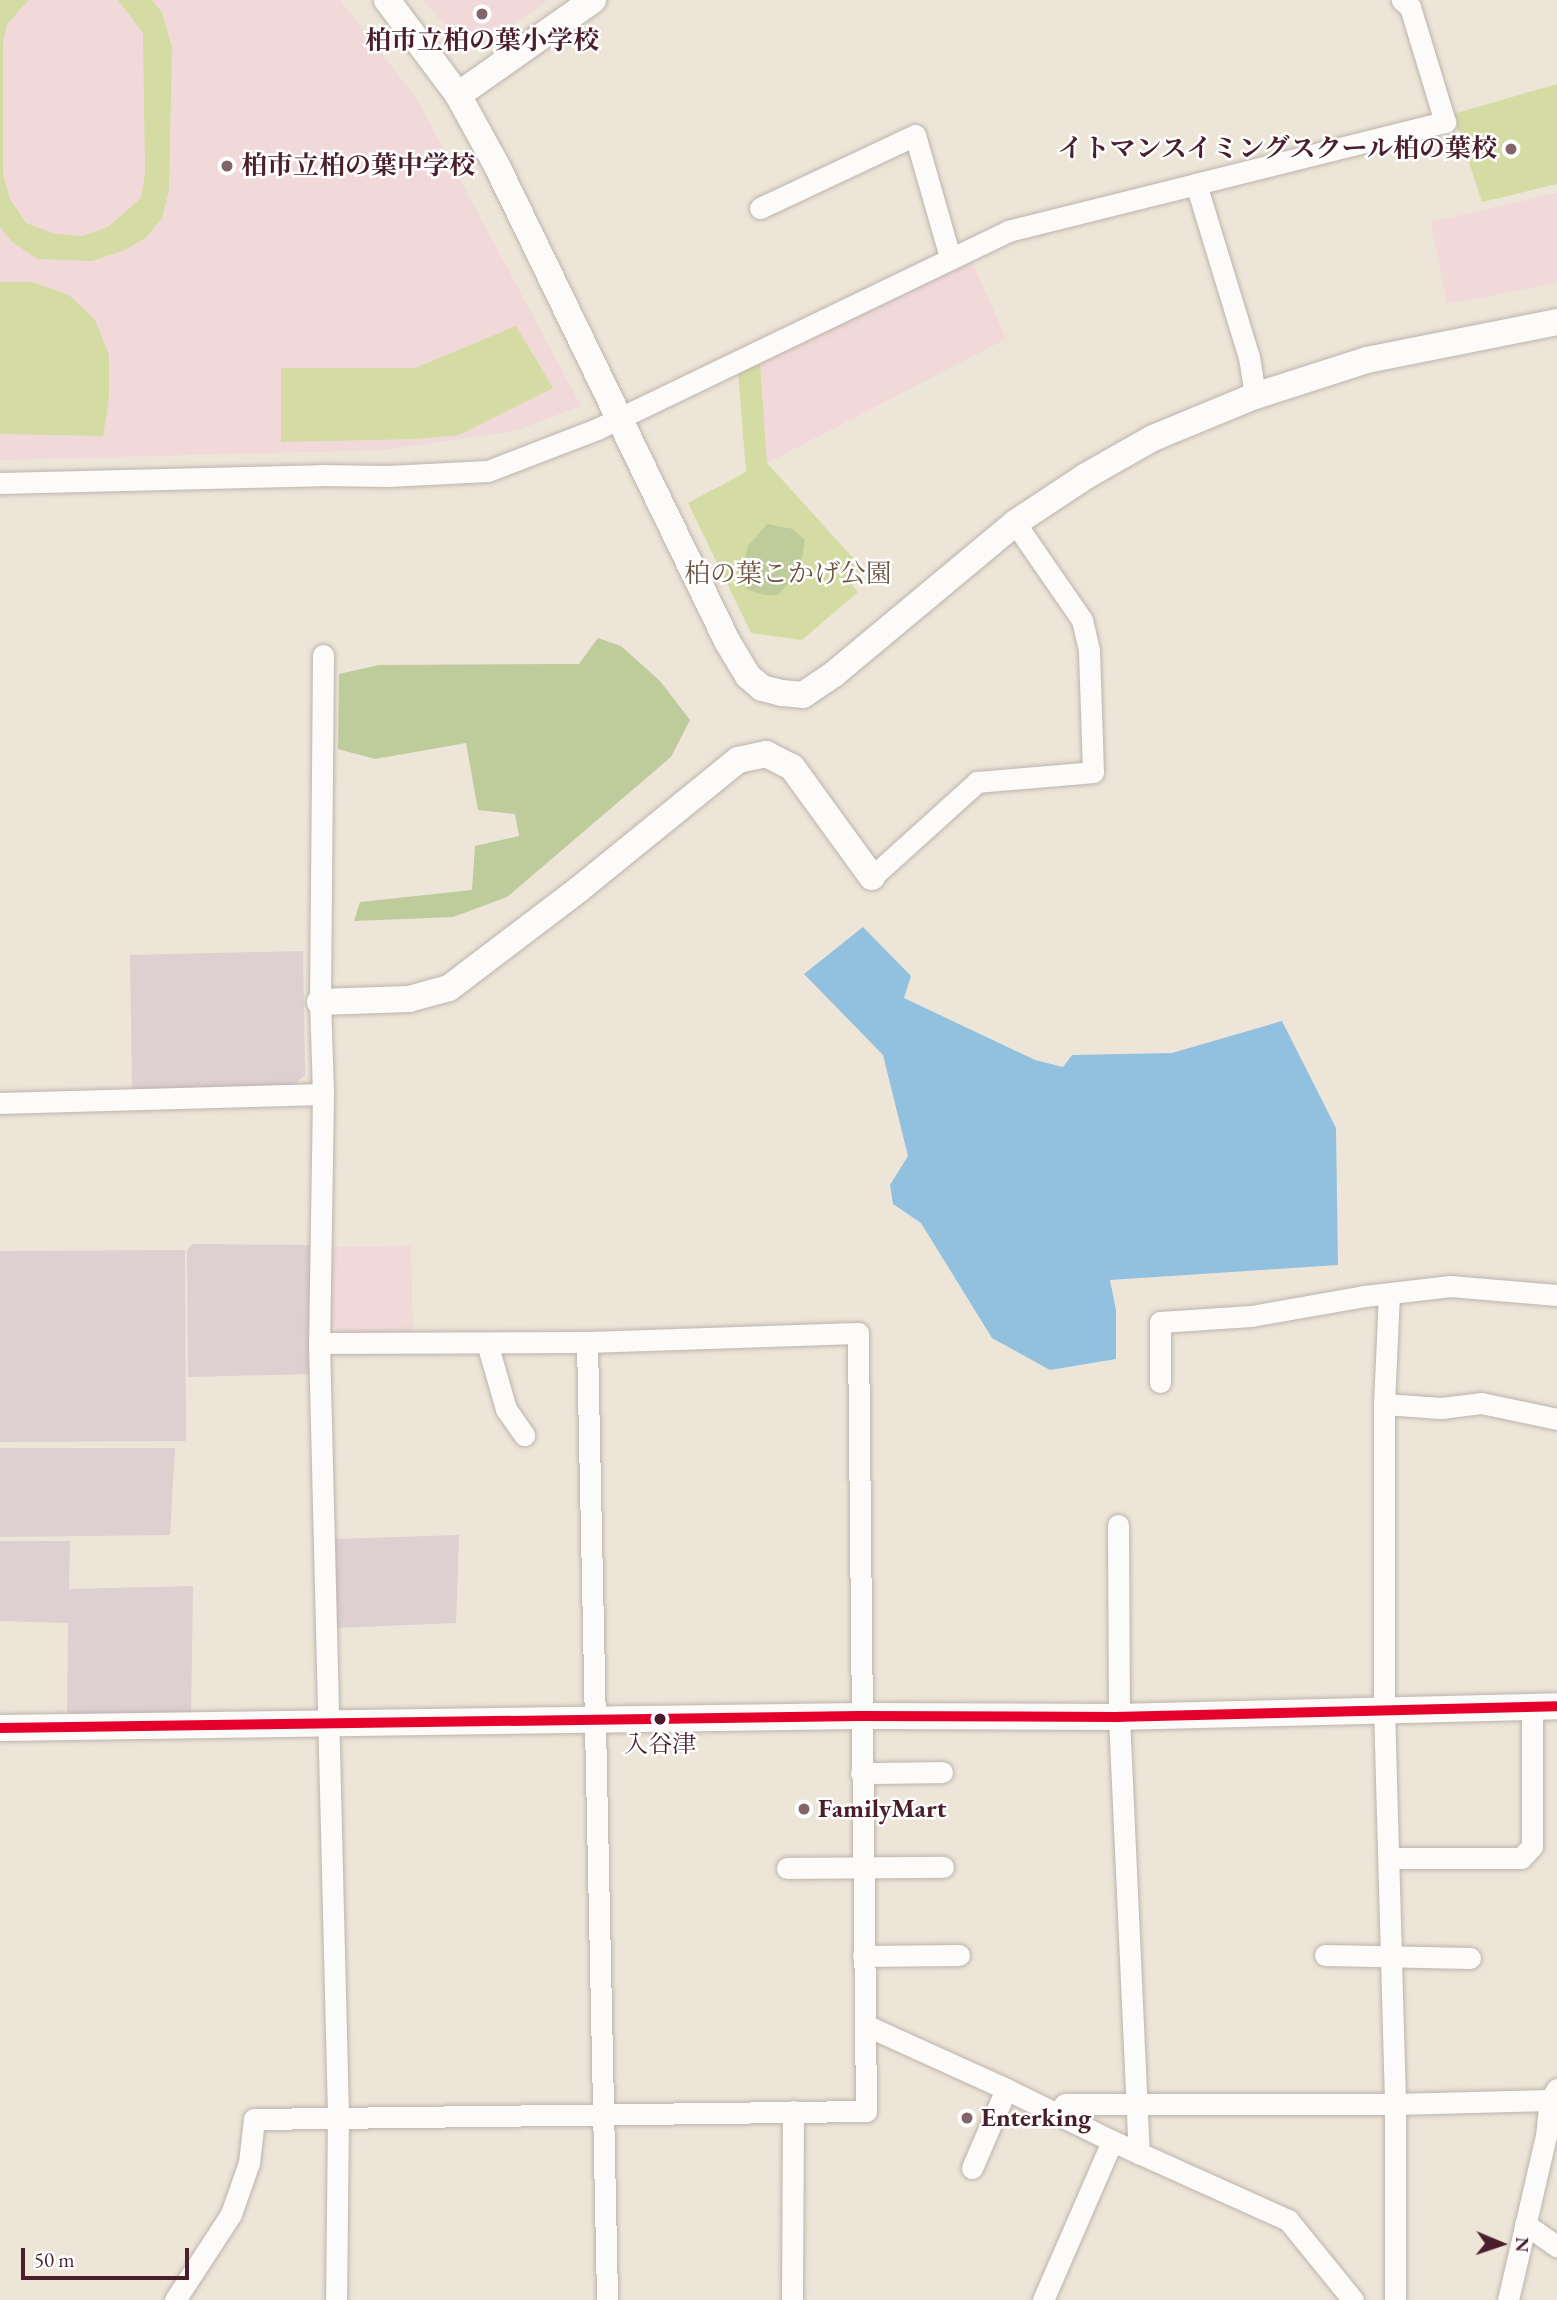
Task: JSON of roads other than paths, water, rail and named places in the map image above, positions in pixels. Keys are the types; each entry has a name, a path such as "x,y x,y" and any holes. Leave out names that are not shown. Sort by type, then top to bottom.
{"street":[{"path":"387,0 458,95 503,178 727,641 748,676 762,688 803,695 834,674 1015,523 1086,476 1153,438 1255,396 1367,360 1557,322"},
{"path":"458,95 593,0"},
{"path":"0,483 488,471 597,429 1008,231 1445,122 1410,7 1402,0"},
{"path":"760,208 915,135 950,257"},
{"path":"1196,184 1249,357 1255,396"},
{"path":"320,1002 409,999 449,988 578,890 738,760 766,754 792,767 872,877 976,782 1093,772 1089,650 1082,620 1015,523"},
{"path":"323,655 320,1002 323,1094 319,1343 338,2116 336,2300"},
{"path":"0,1102 323,1094"},
{"path":"1160,1382 1160,1322 1251,1316 1450,1286 1557,1295"},
{"path":"1389,1294 1384,1405 1384,1708 1395,2104 1395,2300"},
{"path":"176,2300 232,2214 249,2163 254,2119 866,2111 858,1333 587,1342 319,1343"},
{"path":"587,1342 607,2300"},
{"path":"487,1343 506,1409 524,1435"},
{"path":"1384,1405 1440,1408 1481,1403 1557,1419"},
{"path":"1118,1525 1119,1717 1139,2154"},
{"path":"0,1728 330,1726 860,1716 1119,1717 1384,1708 1545,1706 1532,1846 1521,1858 1390,1858"},
{"path":"861,1773 942,1772"},
{"path":"787,1868 943,1867"},
{"path":"863,1956 959,1955"},
{"path":"1325,1955 1470,1958"},
{"path":"865,2030 874,2029 1139,2154 1288,2220 1353,2300"},
{"path":"972,2168 1006,2089"},
{"path":"1056,2114 1065,2104 1395,2104 1554,2094 1551,2140 1525,2224 1508,2300"},
{"path":"792,2300 793,2111"},
{"path":"1043,2300 1112,2141"},
{"path":"1525,2224 1557,2246"}],"water":[{"path":"863,927 911,976 904,998 1035,1060 1063,1067 1072,1055 1172,1053 1282,1021 1336,1128 1338,1265 1110,1280 1116,1310 1116,1359 1050,1370 992,1338 921,1223 893,1204 890,1185 908,1156 883,1055 804,974"}],"place":[{"name":"柏市立柏の葉小学校","path":"482,14"},
{"name":"イトマンスイミングスクール柏の葉校","path":"1511,149"},
{"name":"柏市立柏の葉中学校","path":"227,166"},
{"name":"入谷津","path":"660,1719"},
{"name":"FamilyMart","path":"804,1809"},
{"name":"Enterking","path":"967,2118"}],"park label":[{"name":"柏の葉こかげ公園","path":"788,574"}]}
